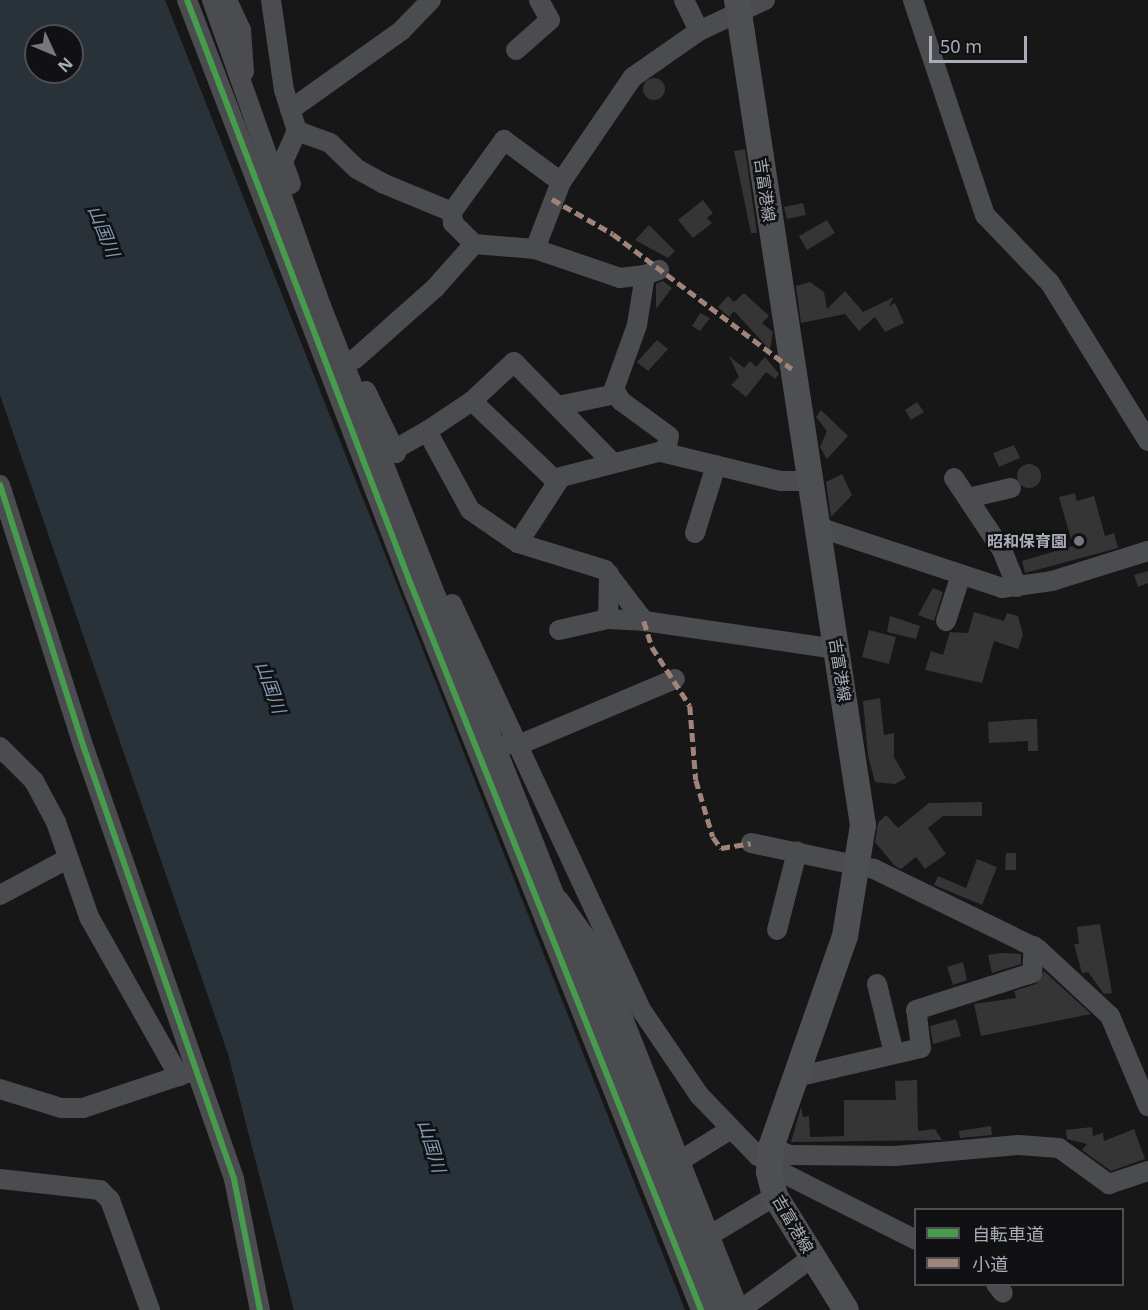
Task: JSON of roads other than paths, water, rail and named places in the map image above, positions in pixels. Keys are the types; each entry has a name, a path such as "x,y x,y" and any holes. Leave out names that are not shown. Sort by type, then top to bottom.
{"main road":[{"name":"吉富港線","path":"738,5 860,802 859,867 845,936 770,1157 775,1196 846,1310"}],"street":[{"path":"187,0 221,92 345,390 381,459 496,744"},
{"path":"192,0 195,21"},
{"path":"212,0 240,83 277,163 302,254 321,306 345,390"},
{"path":"221,92 240,83 246,71 241,30 227,0"},
{"path":"271,0 290,110 297,131"},
{"path":"290,110 401,31 431,0"},
{"path":"516,50 550,20 539,0"},
{"path":"684,0 699,31"},
{"path":"535,249 561,182 633,77 738,5 765,0"},
{"path":"913,0 985,215 1050,283 1148,441"},
{"path":"277,163 297,131"},
{"path":"297,131 330,143 357,170 452,212"},
{"path":"561,182 504,140 452,212 453,223 474,244 535,249 620,278 652,272 616,394"},
{"path":"345,390 355,359 435,288 474,244"},
{"path":"321,306 341,326 355,359"},
{"path":"381,459 472,401 514,362 613,463"},
{"path":"558,406 616,394"},
{"path":"518,543 557,482 568,473 666,450 669,436 616,394"},
{"path":"472,401 557,482"},
{"path":"427,431 470,510 518,543 609,574 644,621"},
{"path":"661,453 781,481 810,481"},
{"path":"381,459 383,508 602,968 628,1055 678,1162 698,1247"},
{"path":"695,533 716,465"},
{"path":"954,478 1002,550 1017,587"},
{"path":"0,486 188,1073 239,1198 260,1310"},
{"path":"968,498 1011,488"},
{"path":"383,508 415,571 449,597 496,744 519,837 567,948 602,968"},
{"path":"819,531 827,530 960,578 1017,587 1148,551"},
{"path":"608,619 609,574"},
{"path":"946,621 960,578"},
{"path":"559,630 608,619 644,621 836,649"},
{"path":"496,744 675,679"},
{"path":"0,747 34,781 56,822 88,916 188,1073"},
{"path":"519,837 552,895 598,1056 626,1095 698,1247 723,1307 813,1257"},
{"path":"751,843 874,869 1034,946 1110,1016 1148,1106"},
{"path":"777,930 798,852"},
{"path":"0,895 67,859"},
{"path":"552,895 571,910 602,968 731,1129 758,1156 895,1156 1029,1146 1059,1148 1109,1184 1148,1171"},
{"path":"796,1077 894,1054 924,1044 916,1010 1032,973 1034,946"},
{"path":"877,984 894,1054"},
{"path":"626,1095 628,1055"},
{"path":"0,1089 61,1108 83,1108 188,1073"},
{"path":"678,1162 731,1129"},
{"path":"770,1157 914,1239"},
{"path":"0,1179 100,1190 110,1200 150,1310"},
{"path":"698,1247 775,1196"}],"water":[{"name":"山国川","path":"0,0 165,0 685,1310 294,1310 228,1054 0,395"}],"place":[{"name":"昭和保育園","path":"1079,541"}]}
